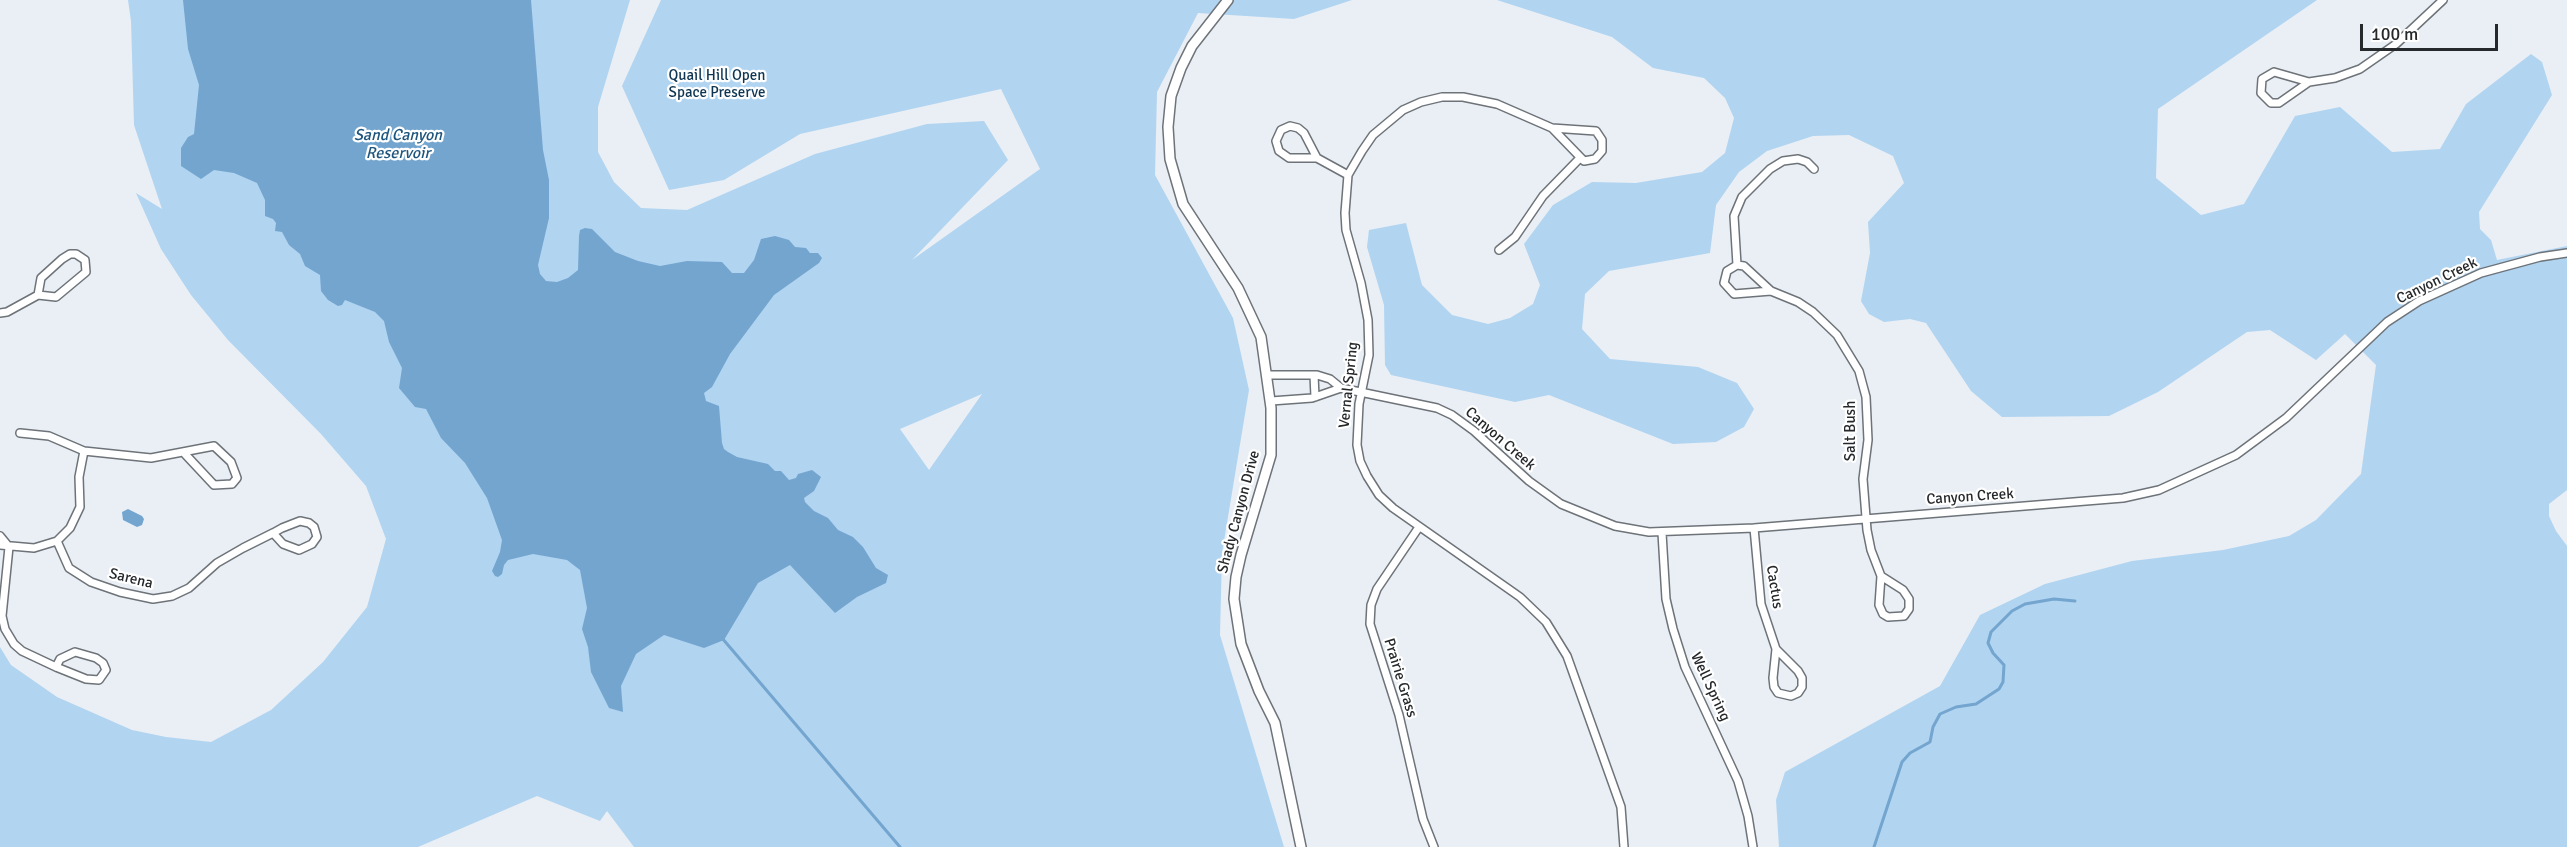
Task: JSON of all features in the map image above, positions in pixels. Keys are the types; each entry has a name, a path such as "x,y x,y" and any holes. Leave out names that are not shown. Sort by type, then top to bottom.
{"street":[{"name":"Shady Canyon Drive","path":"1228,0 1192,46 1181,68 1171,96 1168,127 1170,159 1183,204 1251,312 1261,337 1273,431 1271,455 1241,555 1234,599 1241,644 1258,691 1275,723 1301,847"},
{"path":"2309,82 2279,102 2271,103 2261,93 2262,80 2274,72 2309,82 2336,78 2360,69 2396,44 2443,0"},
{"name":"Vernal Spring","path":"1552,128 1580,158 1590,160 1599,155 1603,145 1600,135 1591,129 1552,128 1480,100 1442,97 1420,102 1402,110 1373,135 1348,175 1346,230 1361,283 1368,320 1369,355 1357,422 1360,461 1379,495 1520,597 1546,622 1567,656 1621,807 1624,847"},
{"path":"1317,158 1304,133 1298,128 1290,126 1281,130 1276,141 1279,151 1289,158 1317,158 1348,175"},
{"path":"1498,250 1515,237 1543,196 1580,158"},
{"path":"1737,265 1734,216 1742,197 1770,169 1782,161 1798,159 1807,162 1814,169"},
{"name":"Canyon Creek","path":"1267,375 1314,375 1330,379 1341,388 1419,403 1452,415 1495,449 1529,481 1561,504 1616,526 1662,533 1754,528 1866,517 2112,499 2158,490 2236,455 2286,418 2387,322 2419,301 2481,273 2512,263 2567,253"},
{"path":"0,313 7,312 38,295 56,297 86,272 85,260 76,254 70,254 62,259 41,278 38,295"},
{"name":"Salt Bush","path":"1771,291 1734,294 1724,283 1726,271 1737,265 1744,266 1771,291 1798,302 1813,312 1837,335 1859,371 1866,397 1868,440 1863,479 1866,517 1871,550 1881,576 1879,605 1883,614 1894,618 1904,616 1910,604 1909,599 1902,590 1881,576"},
{"path":"1314,375 1315,397"},
{"name":"Canyon Creek","path":"1270,401 1315,397 1341,388"},
{"path":"20,433 49,436 84,451 151,458 185,454 214,446 231,462 237,478 232,484 214,485 185,454"},
{"path":"0,545 33,548 57,541 77,517 80,507 79,477 84,451"},
{"name":"Sarena","path":"57,541 69,568 76,573 91,582 120,592 153,599 172,596 189,588 217,563 273,532 300,521 314,527 317,537 305,548 293,550 283,544 273,532"},
{"name":"Prairie Grass","path":"1419,526 1377,589 1371,605 1370,624 1399,715 1423,819 1434,847"},
{"name":"Cactus","path":"1754,528 1761,604 1776,649 1774,687 1778,693 1791,696 1798,693 1802,687 1802,678 1798,670 1776,649"},
{"name":"Well Spring","path":"1662,533 1666,599 1673,629 1685,667 1738,780 1748,816 1753,847"},
{"path":"0,536 9,547 2,610 4,629 14,644 22,651 56,667 94,681 103,678 106,670 103,663 96,658 75,652 65,655 56,667"},
{"path":"0,551 9,547"}],"green space":[{"name":"Quail Hill Open Space Preserve","path":"128,0 630,0 598,107 598,152 614,182 641,208 687,210 815,154 927,124 984,121 1008,160 912,260 1040,169 1001,89 800,134 724,180 669,190 622,86 661,0 1352,0 1294,19 1198,13 1157,92 1155,175 1233,318 1249,390 1222,553 1220,635 1284,847 634,847 607,811 600,821 537,796 418,847 0,847 0,647 11,665 57,697 132,730 166,737 211,742 271,710 323,662 367,607 386,539 366,486 321,434 228,340 191,295 161,249 136,193 162,209 134,125 131,21","holes":["982,394 929,470 900,429"]},
{"path":"1497,0 2317,0 2158,109 2156,178 2201,215 2244,204 2295,116 2340,107 2392,152 2440,149 2466,104 2531,54 2542,62 2552,95 2479,212 2480,229 2491,240 2497,260 2567,246 2567,490 2549,504 2549,516 2567,546 2567,847 1779,847 1776,800 1785,772 1940,686 1980,615 2045,584 2132,561 2223,550 2289,536 2316,520 2361,474 2376,365 2345,334 2316,360 2270,330 2247,332 2158,392 2109,416 2002,417 1971,391 1926,323 1910,319 1884,322 1869,314 1861,301 1870,253 1868,222 1904,183 1893,156 1849,135 1813,136 1767,151 1739,172 1716,205 1710,253 1609,271 1585,294 1582,329 1610,359 1698,367 1737,383 1754,409 1744,427 1716,442 1673,444 1549,395 1515,402 1391,375 1385,365 1384,305 1367,247 1369,230 1406,223 1422,285 1452,315 1488,324 1510,318 1533,304 1540,285 1524,244 1553,205 1592,182 1636,183 1702,172 1725,153 1734,118 1725,98 1704,78 1653,68 1612,37"}],"water":[{"name":"Sand Canyon Reservoir","path":"183,0 531,0 543,150 549,180 549,218 538,265 540,274 546,281 557,282 568,278 578,270 580,230 585,228 592,229 615,252 660,266 687,261 722,262 732,273 744,273 754,260 761,239 775,236 789,240 795,247 806,248 810,253 818,253 822,258 819,263 774,295 730,354 712,387 704,393 706,401 719,406 722,443 728,452 737,457 768,464 775,471 781,471 789,480 796,478 798,474 812,470 821,477 814,491 804,498 805,502 814,511 828,518 838,530 853,537 863,547 876,568 888,575 886,583 857,597 835,613 790,565 758,583 724,640 704,648 664,635 636,654 621,686 623,712 609,708 591,672 588,647 582,629 587,608 580,570 567,560 533,554 508,560 502,574 495,576 492,571 502,540 487,498 465,463 441,438 426,409 415,407 399,388 402,368 389,342 384,321 375,312 345,300 342,305 338,306 328,300 321,291 320,275 305,266 300,254 289,245 282,232 275,231 276,223 273,219 265,216 265,200 257,183 234,173 214,170 201,179 181,166 181,148 188,137 194,134 199,85 188,49"},
{"path":"128,509 142,516 144,519 142,525 137,527 123,520 122,512"}],"waterway":[{"path":"1874,847 1902,762 1910,753 1930,742 1933,727 1940,714 1956,707 1976,704 1999,689 2003,682 2004,665 1993,653 1988,643 1991,632 2012,611 2025,604 2054,599 2075,601"},
{"path":"722,638 900,847"}]}
